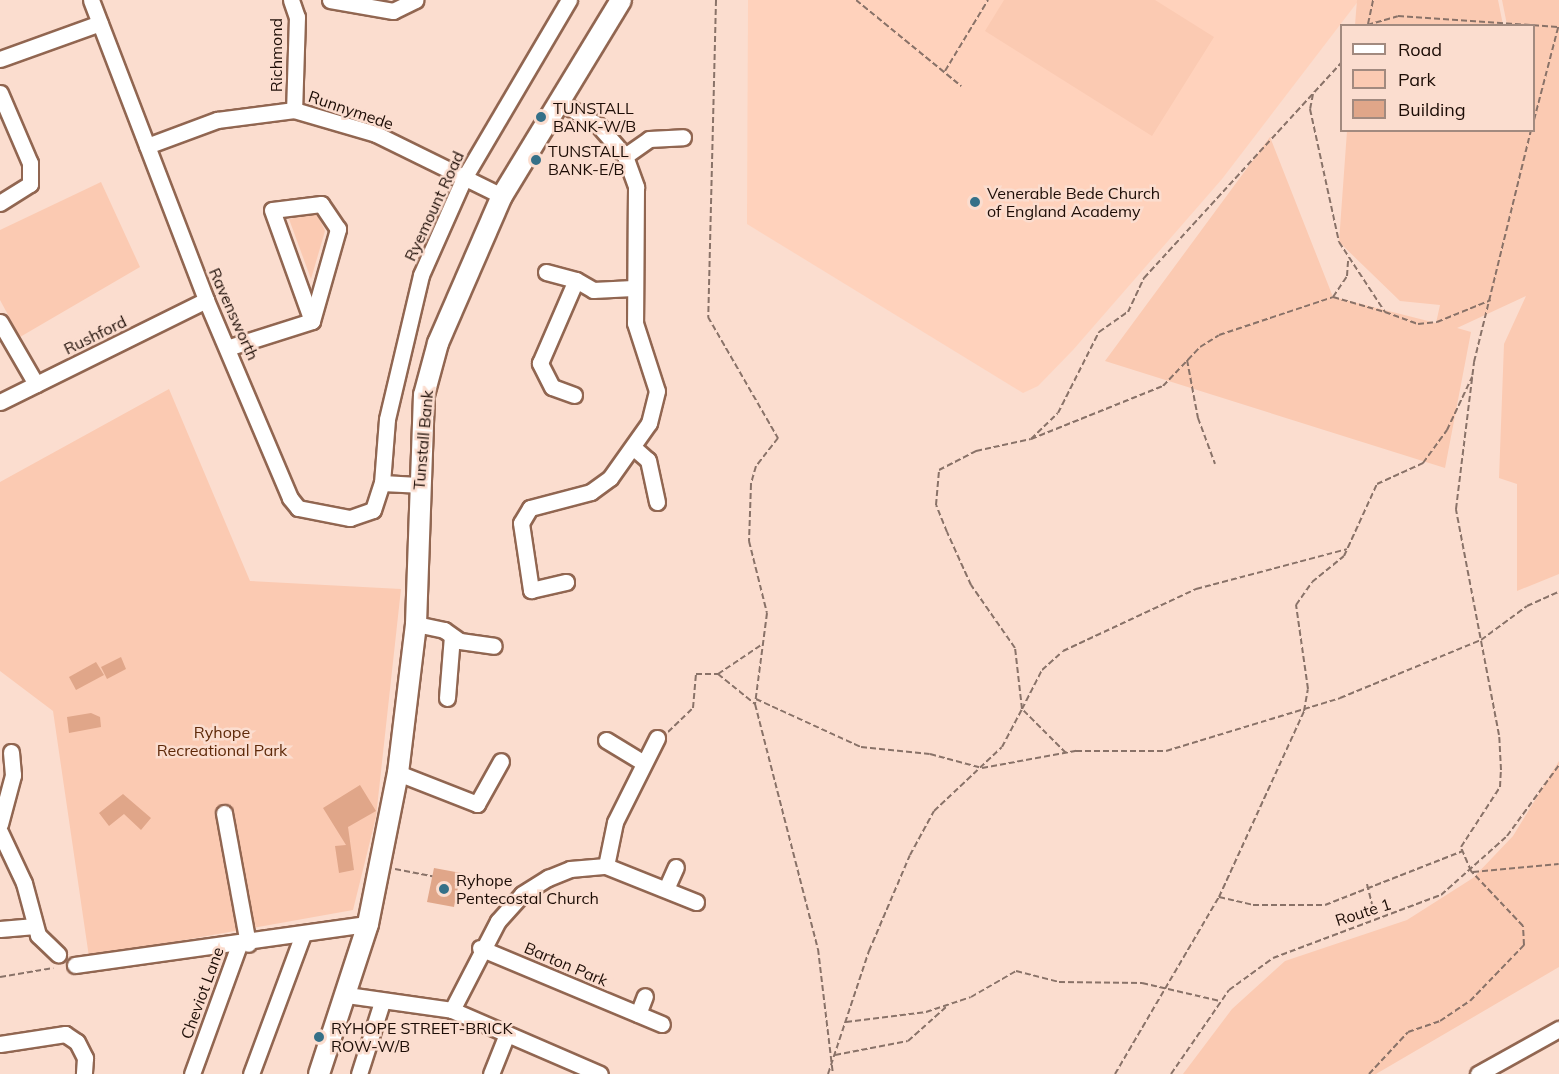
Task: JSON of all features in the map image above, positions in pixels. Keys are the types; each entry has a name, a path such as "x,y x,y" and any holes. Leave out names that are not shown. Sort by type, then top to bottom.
{"main road":[{"name":"Tunstall Bank","path":"319,1074 347,995 368,924 398,773 416,624 418,485 424,395 438,343 502,196 621,0"}],"street":[{"name":"Ravensworth","path":"91,0 206,300 230,347 298,508 350,518 373,510 382,483"},
{"name":"Richmond","path":"291,0 297,16 294,110"},
{"path":"330,0 393,11 416,0"},
{"name":"Ryemount Road","path":"382,483 403,339 421,275 464,178 569,0"},
{"path":"0,59 100,23"},
{"path":"0,93 30,163 30,184 0,204"},
{"path":"559,101 599,126 625,156 636,187 633,288 635,323 657,391 634,448 591,492 531,508 521,523 531,590 566,582"},
{"name":"Runnymede","path":"147,146 217,120 294,110 376,134 502,196"},
{"path":"625,156 649,139 683,137"},
{"path":"321,204 338,229 312,321 272,210 321,204"},
{"path":"546,272 576,280 593,291 633,288"},
{"path":"574,395 552,387 540,363 576,280"},
{"name":"Rushford","path":"0,402 206,300"},
{"path":"230,347 312,321"},
{"path":"0,322 36,384"},
{"path":"634,448 648,460 657,502"},
{"path":"382,483 418,485"},
{"path":"416,624 494,646"},
{"path":"447,698 452,636"},
{"path":"606,866 615,822 657,738"},
{"path":"606,740 644,763"},
{"path":"0,824 13,775 11,752"},
{"path":"398,773 473,804 480,802 501,761"},
{"path":"75,965 243,944 224,813"},
{"path":"0,832 18,866 34,926 58,954"},
{"path":"452,1011 480,948 522,894 570,869 606,866 696,902"},
{"path":"666,889 676,867"},
{"name":"Cheviot Lane","path":"192,1074 243,944 368,924"},
{"path":"0,929 34,926"},
{"path":"251,1074 303,934"},
{"name":"Barton Park","path":"480,948 662,1024"},
{"path":"347,995 382,1002 413,1001 452,1011 600,1074"},
{"path":"638,1014 645,996"},
{"path":"358,1074 382,1002"},
{"path":"1478,1074 1559,1029"},
{"path":"0,1044 65,1034 77,1042 84,1074"},
{"path":"491,1074 507,1034"}],"path":[{"path":"716,0 708,316 778,438 756,466 751,484 749,541 766,604 764,643 755,704 818,949 833,1074"},
{"path":"856,0 961,86"},
{"path":"945,71 988,0"},
{"path":"1367,24 1372,0"},
{"path":"1370,24 1398,16 1558,25 1535,112"},
{"path":"1031,439 1070,399 1099,332 1128,312 1144,278 1340,63"},
{"path":"1313,94 1310,109 1348,260 1347,276 1333,297"},
{"path":"1219,897 1303,908 1325,904 1368,884 1463,851 1500,787 1499,735 1456,509 1473,374 1531,132"},
{"path":"1348,260 1385,312"},
{"path":"1066,753 1022,709 1016,648 971,585 936,505 934,485 939,470 951,460 1031,439 1163,386 1187,360 1219,335 1333,297 1418,324 1437,322 1491,300"},
{"path":"1187,360 1198,418 1215,464"},
{"path":"1115,1074 1168,988 1219,897 1304,711 1308,689 1296,606 1348,548 1365,499 1377,484 1423,463 1447,430 1473,374"},
{"path":"828,1074 910,855 934,811 1002,747 1042,670 1063,651 1196,589 1348,548"},
{"path":"756,699 801,714 861,747 930,754 982,768 1066,753 1166,751 1277,713 1304,711 1481,640 1527,606 1559,592"},
{"path":"657,738 680,725 693,708 696,674 717,674 764,643"},
{"path":"717,674 755,704"},
{"name":"Route 1","path":"1171,1074 1220,1001 1273,958 1441,894 1471,871 1507,836 1559,765"},
{"path":"1369,1074 1408,1032 1440,1021 1470,1002 1524,945 1523,926 1471,871 1463,851"},
{"path":"1471,871 1559,864"},
{"path":"381,866 432,876"},
{"path":"1368,884 1376,920"},
{"path":"0,977 75,965"},
{"path":"846,1022 948,1005 1016,971 1059,982 1168,988 1220,1001"},
{"path":"835,1055 908,1041 930,1027 948,1005"}],"shaded area":[{"name":"Venerable Bede Church of England Academy","path":"748,0 1359,0 1222,179 1073,350 1038,386 1023,393 747,224"}],"green space":[{"path":"1004,0 1155,0 1214,37 1152,136 985,31"},
{"path":"1357,0 1498,0 1503,24 1355,24"},
{"path":"1502,0 1559,0 1559,574 1517,591 1517,484 1499,478 1504,344 1526,296 1457,328 1471,332 1445,468 1105,361 1270,137 1333,297 1436,323 1440,305 1400,301 1339,242 1347,132 1535,132 1535,24 1507,24"},
{"path":"101,182 140,267 20,337 0,300 0,230"},
{"path":"317,213 325,231 311,279 289,219"},
{"name":"Ryhope Recreational Park","path":"169,389 250,581 401,589 376,817 353,910 89,957 53,711 0,671 0,482"},
{"path":"1559,761 1559,967 1376,1074 1183,1074 1232,1009 1285,961 1407,920 1473,878 1513,836"}],"building":[{"path":"121,657 126,669 107,679 101,667"},
{"path":"96,662 104,675 76,690 69,677"},
{"path":"91,713 100,717 101,727 69,733 67,717"},
{"path":"360,785 376,811 348,827 354,870 339,873 335,846 346,845 323,808"},
{"path":"123,794 151,818 141,830 124,814 109,826 99,813"},
{"name":"Ryhope Pentecostal Church","path":"434,868 461,873 454,907 427,902"}],"place":[{"name":"TUNSTALL BANK-W/B","path":"541,117"},
{"name":"TUNSTALL BANK-E/B","path":"536,160"},
{"name":"Venerable Bede Church of England Academy","path":"975,202"},
{"name":"Ryhope Pentecostal Church","path":"444,889"},
{"name":"RYHOPE STREET-BRICK ROW-W/B","path":"319,1037"}]}
